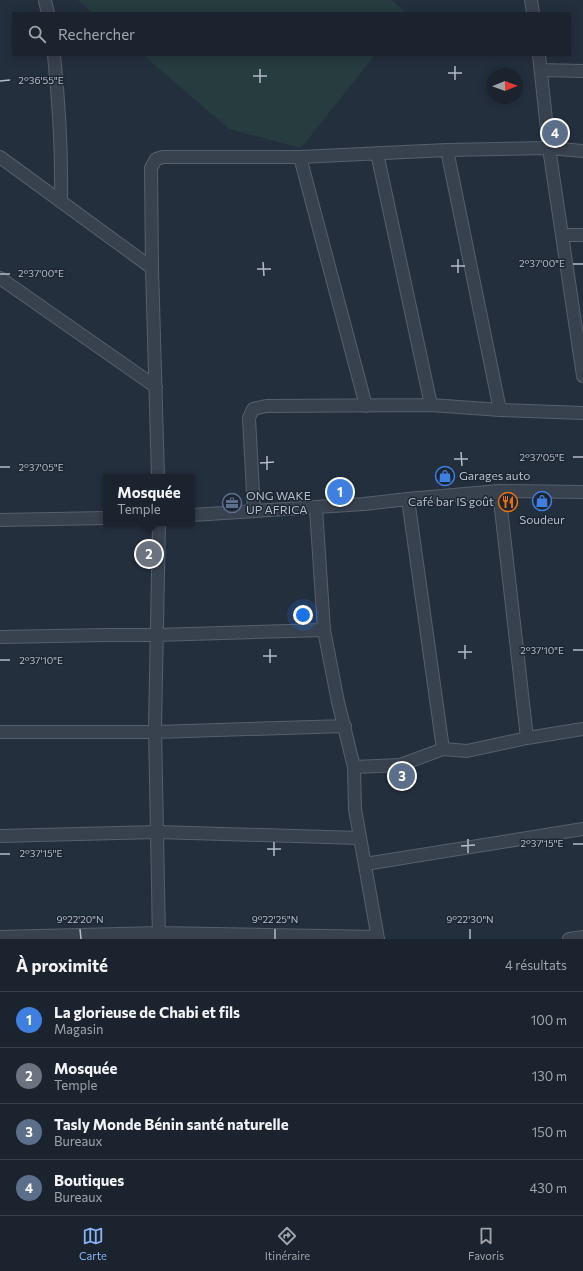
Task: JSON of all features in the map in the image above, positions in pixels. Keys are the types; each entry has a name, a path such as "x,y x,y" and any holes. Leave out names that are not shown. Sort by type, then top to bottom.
{"street":[{"path":"531,0 533,12"},
{"path":"54,56 59,100 62,161 61,202"},
{"path":"538,56 562,235 583,376"},
{"path":"540,70 583,71"},
{"path":"158,474 152,268 151,168 156,159 163,157 300,157 447,150 550,148 583,151"},
{"path":"447,150 500,410"},
{"path":"377,153 431,405"},
{"path":"0,157 152,268"},
{"path":"300,157 366,406"},
{"path":"562,235 583,235"},
{"path":"0,278 156,387"},
{"path":"254,511 249,418 253,409 266,406 431,405 500,410 583,413"},
{"path":"195,515 316,508 499,491 583,492"},
{"path":"499,491 527,738"},
{"path":"408,499 443,749"},
{"path":"0,937 159,936 378,938 360,838 356,809 354,767 338,702 324,630 316,508"},
{"path":"0,520 103,518"},
{"path":"159,526 155,732 159,936"},
{"path":"0,637 156,635 324,630"},
{"path":"0,732 155,732 345,726"},
{"path":"354,767 400,765 443,749 467,751 527,738 583,729"},
{"path":"365,864 583,829"},
{"path":"0,836 157,832 360,838"},
{"path":"569,939 583,937"}],"green space":[{"path":"78,0 392,0 405,12 92,12"},
{"path":"144,56 374,56 301,148 229,129"}],"place":[{"name":"Boutiques","path":"555,133"},
{"name":"Garages auto","path":"445,476"},
{"name":"La glorieuse de Chabi et fils","path":"340,492"},
{"name":"Soudeur","path":"542,501"},
{"name":"Café bar IS goût","path":"508,502"},
{"name":"ONG WAKE UP AFRICA","path":"232,503"},
{"name":"Mosquée","path":"149,554"},
{"name":"Tasly Monde Bénin santé naturelle","path":"402,776"}]}
